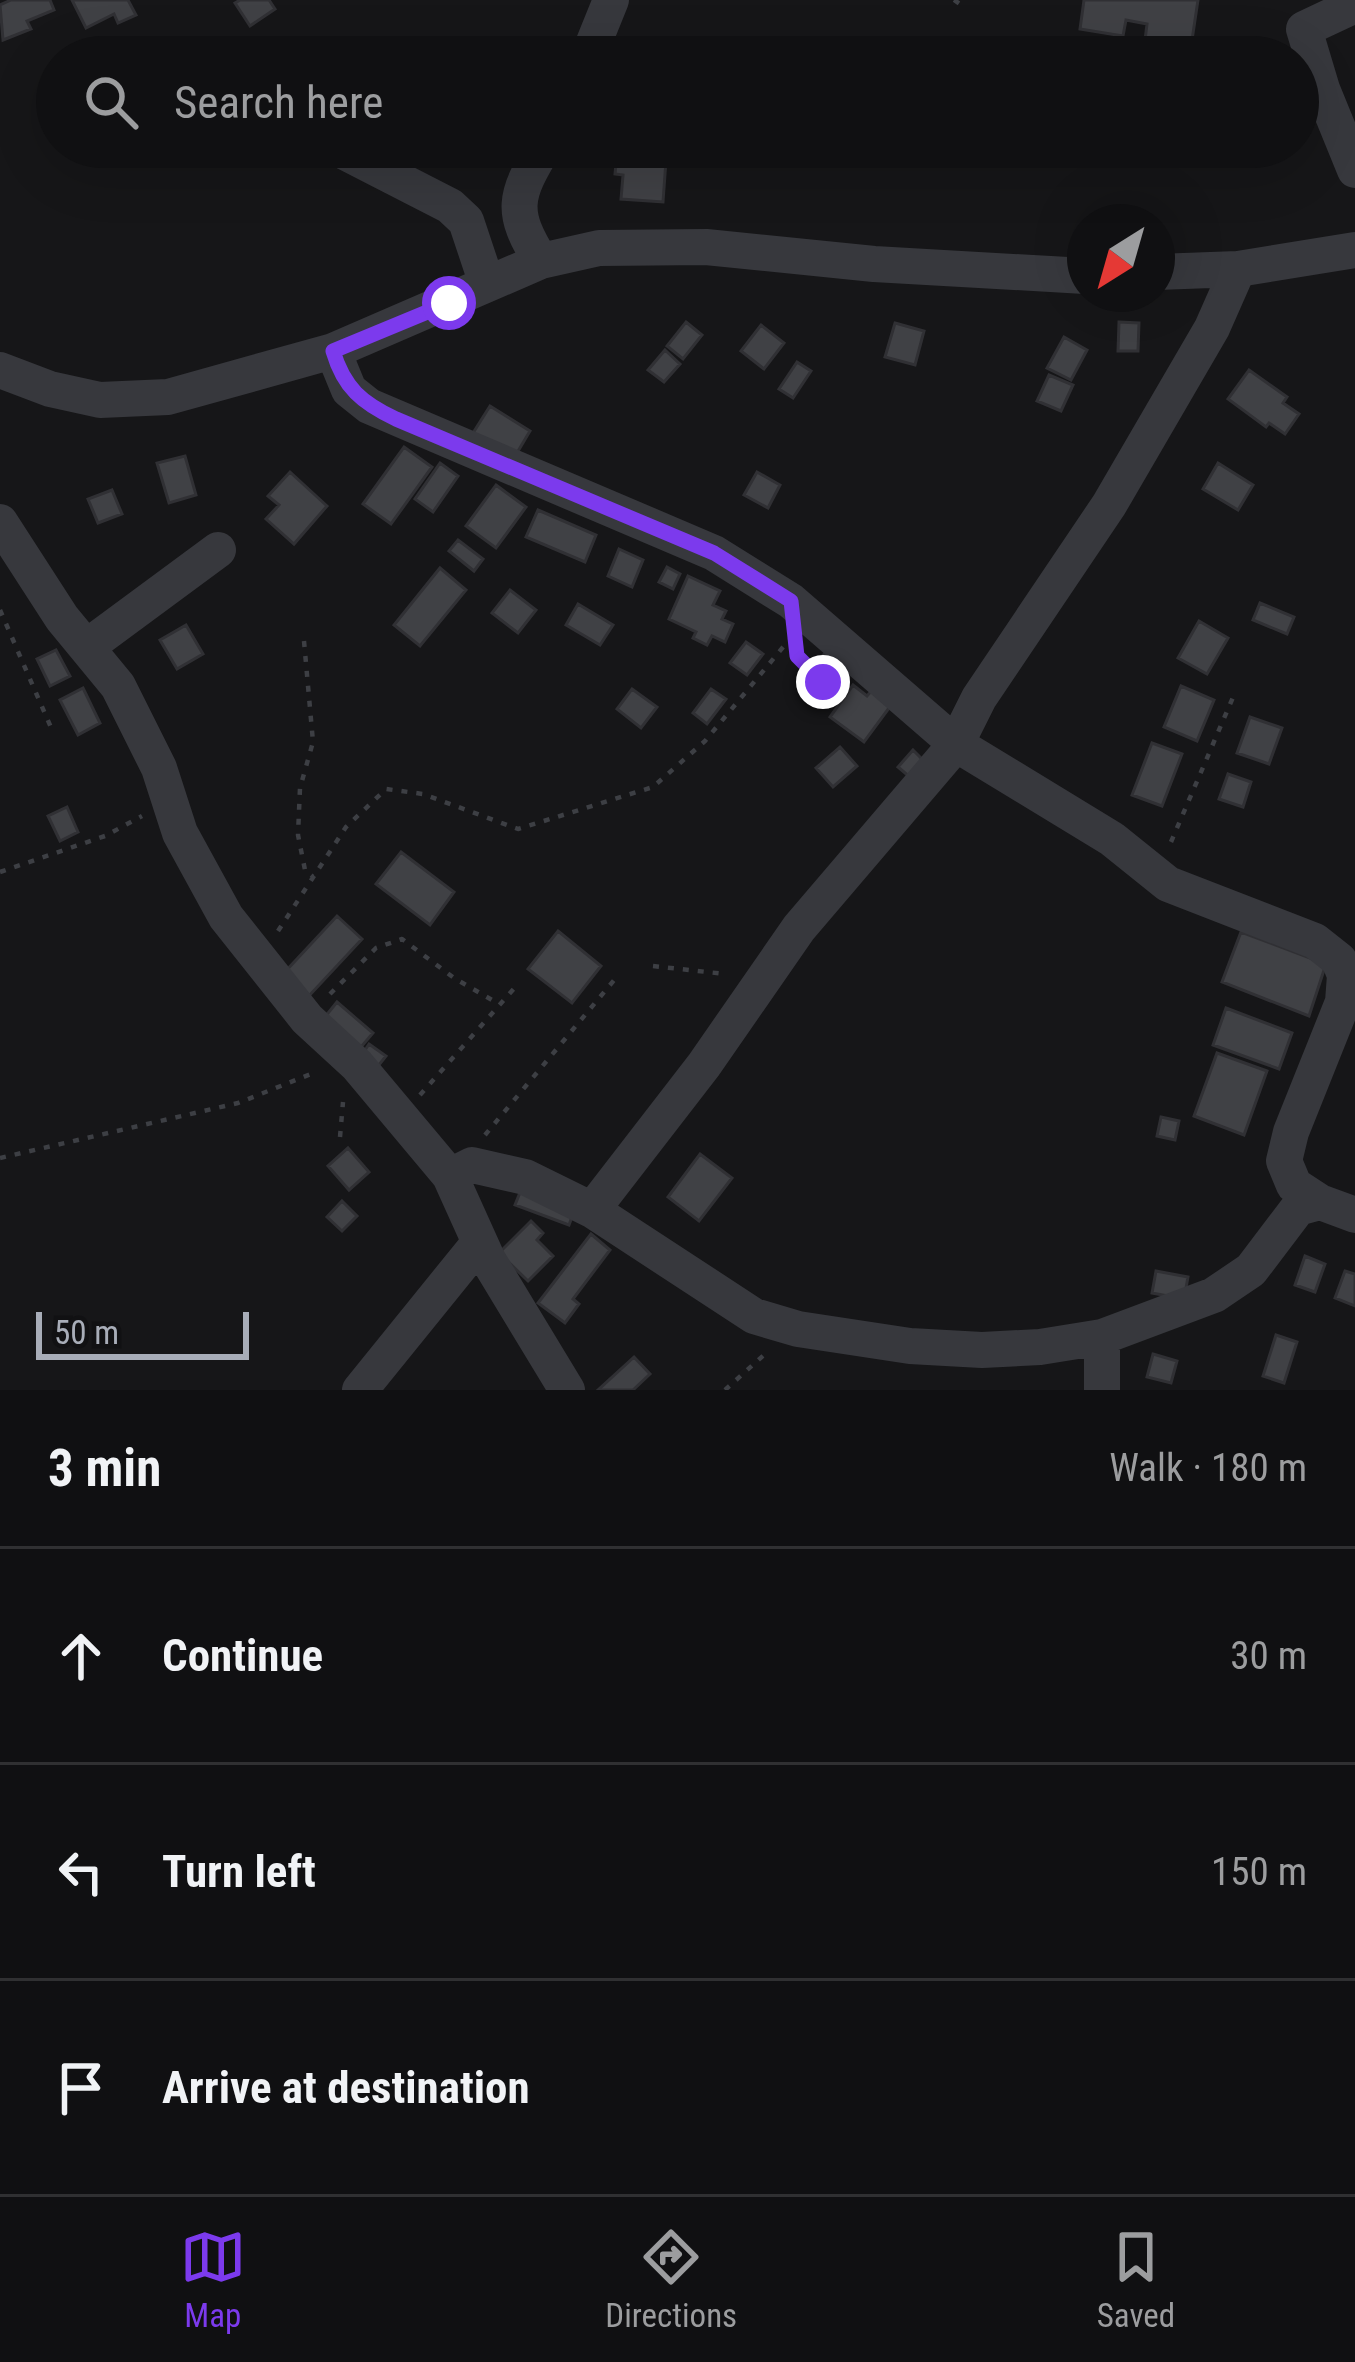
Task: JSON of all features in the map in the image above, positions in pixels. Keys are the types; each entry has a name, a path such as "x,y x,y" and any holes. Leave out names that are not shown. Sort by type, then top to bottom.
{"street":[{"path":"596,36 611,0"},
{"path":"1306,36 1304,29 1355,5"},
{"path":"1319,79 1355,170"},
{"path":"376,168 450,206 466,220 487,284"},
{"path":"533,168 517,197 522,231 541,261"},
{"path":"0,370 100,400 168,397 333,351 541,261 599,248 644,245 1067,274"},
{"path":"1175,271 1238,269 1355,250"},
{"path":"592,1210 704,1065 799,928 956,744 980,698 1109,505 1212,328 1238,269"},
{"path":"333,351 350,390 369,406 714,553 770,586 956,744 1112,839 1168,884 1315,941 1339,960 1345,975 1343,1002 1284,1161 1294,1185 1320,1202 1355,1215"},
{"path":"0,521 143,731 168,802 206,884 258,960 450,1176 479,1244 567,1390"},
{"path":"88,646 218,550"},
{"path":"450,1176 472,1165 525,1178 592,1210 754,1316 798,1329 910,1346 982,1350 1102,1337 1214,1295 1251,1270 1298,1208 1320,1202"},
{"path":"360,1390 479,1244"},
{"path":"1102,1337 1102,1390"}],"path":[{"path":"0,610 53,732"},
{"path":"258,960 346,827 386,789 423,794 518,830 653,787 705,741 792,637 797,656 823,682"},
{"path":"304,641 313,742 300,788 298,835 305,870 314,877"},
{"path":"1157,875 1234,695"},
{"path":"0,872 105,836 168,802"},
{"path":"300,1010 330,995 376,948 402,939 499,1004"},
{"path":"653,966 733,975 760,984"},
{"path":"450,1176 615,980"},
{"path":"402,1118 519,983"},
{"path":"0,1158 238,1103 306,1078 346,1054"},
{"path":"725,1390 752,1362 798,1329"}],"building":[{"path":"11,0 50,0 54,10 27,21 31,29 3,40 0,5"},
{"path":"72,0 128,0 136,15 118,23 114,14 86,28"},
{"path":"269,0 275,9 250,26 235,3"},
{"path":"1084,0 1198,0 1193,36 1146,36 1147,24 1126,20 1123,36 1080,29"},
{"path":"616,168 665,168 663,202 621,199 623,175 615,174"},
{"path":"686,322 702,335 683,359 667,346"},
{"path":"1119,322 1139,323 1138,351 1118,351"},
{"path":"895,323 924,331 915,365 885,357"},
{"path":"761,325 784,343 764,369 741,351"},
{"path":"1064,337 1087,350 1071,380 1047,368"},
{"path":"665,350 680,364 664,382 648,370"},
{"path":"797,362 811,371 793,398 779,389"},
{"path":"1249,370 1287,397 1283,403 1299,414 1285,434 1269,423 1266,427 1228,399"},
{"path":"1049,375 1073,385 1061,411 1037,401"},
{"path":"490,406 530,431 514,458 473,433"},
{"path":"404,447 432,467 391,524 363,504"},
{"path":"185,456 196,495 169,503 157,463"},
{"path":"440,463 458,476 433,512 415,499"},
{"path":"1218,463 1253,485 1238,510 1203,489"},
{"path":"290,472 327,506 294,544 266,519 279,505 268,496"},
{"path":"757,472 780,485 768,508 744,495"},
{"path":"496,485 526,507 496,548 466,526"},
{"path":"112,490 122,514 98,523 88,499"},
{"path":"538,510 596,535 585,562 526,537"},
{"path":"458,540 483,559 474,571 449,551"},
{"path":"619,549 643,560 632,587 608,576"},
{"path":"667,567 680,574 673,589 659,582"},
{"path":"440,568 466,590 420,646 394,625"},
{"path":"688,576 720,591 713,605 726,611 722,619 733,624 725,642 712,636 707,645 693,638 696,632 669,619"},
{"path":"510,590 536,610 518,633 492,613"},
{"path":"1260,603 1294,617 1287,634 1253,620"},
{"path":"578,604 613,625 600,645 566,625"},
{"path":"1199,621 1228,638 1207,674 1178,658"},
{"path":"186,625 203,654 177,669 160,640"},
{"path":"746,642 763,654 747,675 730,663"},
{"path":"56,650 70,676 50,686 37,659"},
{"path":"827,651 844,667 836,677 818,661"},
{"path":"853,685 867,696 872,690 892,704 864,742 830,717"},
{"path":"1181,686 1214,700 1197,741 1164,727"},
{"path":"83,688 100,723 78,735 60,700"},
{"path":"632,689 657,707 641,728 617,709"},
{"path":"711,689 726,699 707,724 693,713"},
{"path":"1250,717 1282,728 1269,764 1237,753"},
{"path":"1152,743 1182,754 1162,806 1132,795"},
{"path":"840,747 857,766 833,787 816,768"},
{"path":"913,750 926,763 912,779 898,767"},
{"path":"1228,774 1251,782 1243,807 1219,799"},
{"path":"67,807 78,832 60,841 48,816"},
{"path":"401,852 454,892 430,925 376,884"},
{"path":"337,916 362,939 308,997 283,974"},
{"path":"558,931 601,966 572,1003 528,969"},
{"path":"1241,932 1326,964 1309,1016 1222,982"},
{"path":"337,1002 373,1033 356,1053 320,1023"},
{"path":"1226,1008 1292,1033 1279,1069 1213,1045"},
{"path":"369,1044 386,1056 375,1070 359,1059"},
{"path":"1217,1053 1267,1071 1244,1135 1194,1116"},
{"path":"1161,1117 1179,1121 1175,1140 1157,1136"},
{"path":"348,1148 369,1172 349,1190 328,1166"},
{"path":"700,1154 732,1178 699,1221 668,1197"},
{"path":"523,1185 576,1206 569,1225 515,1205"},
{"path":"342,1201 357,1216 342,1231 327,1217"},
{"path":"531,1221 543,1233 537,1240 553,1256 528,1281 499,1253"},
{"path":"591,1234 610,1250 573,1299 579,1304 565,1323 538,1303"},
{"path":"1305,1256 1325,1264 1315,1292 1295,1285"},
{"path":"1156,1271 1188,1277 1184,1299 1152,1293"},
{"path":"1345,1271 1355,1274 1355,1306 1335,1298"},
{"path":"1276,1335 1297,1342 1284,1383 1263,1376"},
{"path":"1153,1354 1177,1361 1171,1383 1147,1377"},
{"path":"634,1357 650,1374 633,1390 598,1390"}],"route":[{"path":"449,303 333,351 350,390 396,419 596,500 714,553 770,586 791,601 797,656 823,682"}]}
